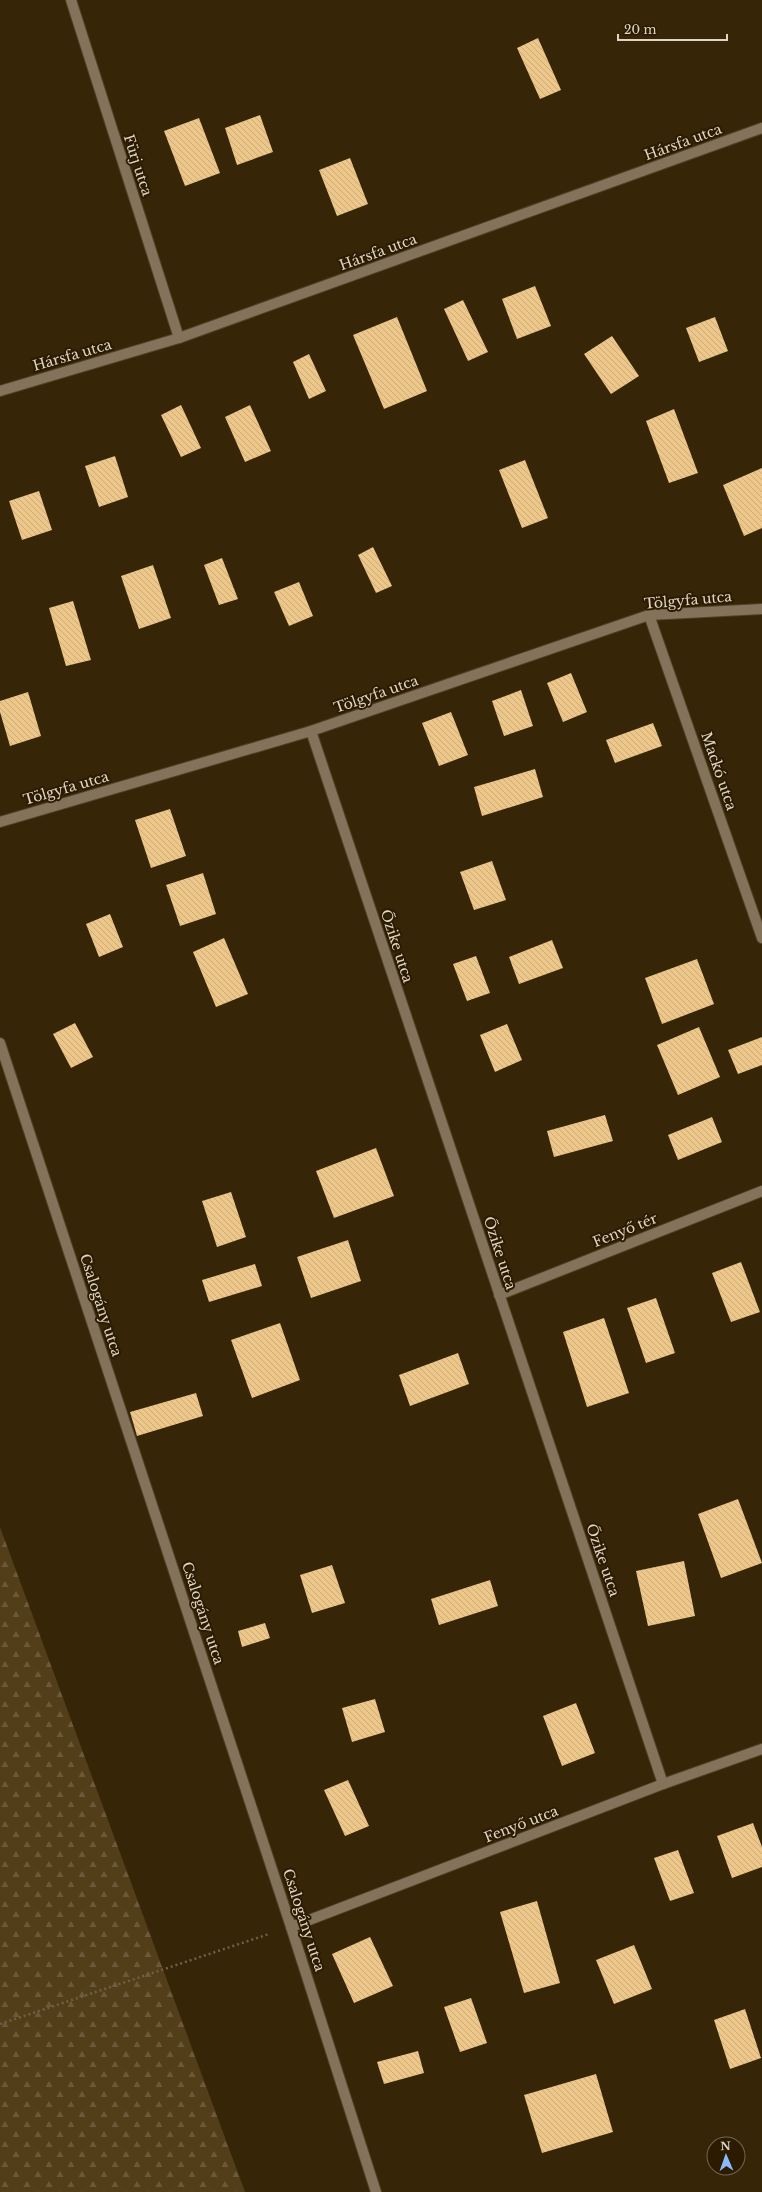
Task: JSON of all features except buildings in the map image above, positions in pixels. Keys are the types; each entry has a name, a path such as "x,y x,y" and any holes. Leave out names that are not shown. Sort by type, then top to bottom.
{"street":[{"name":"Fürj utca","path":"70,0 179,338"},
{"name":"Hársfa utca","path":"0,391 179,338 762,128"},
{"name":"Tölgyfa utca","path":"0,822 311,731 649,615 762,609"},
{"name":"Mackó utca","path":"649,615 762,938"},
{"name":"Őzike utca","path":"311,731 663,1784"},
{"name":"Csalogány utca","path":"0,1043 291,1927 376,2192"},
{"name":"Fenyő tér","path":"499,1295 762,1191"},
{"name":"Fenyő utca","path":"291,1927 663,1784 762,1749"}],"path":[{"path":"0,2024 291,1927"}],"green space":[{"path":"0,1527 245,2192 0,2192"}]}
